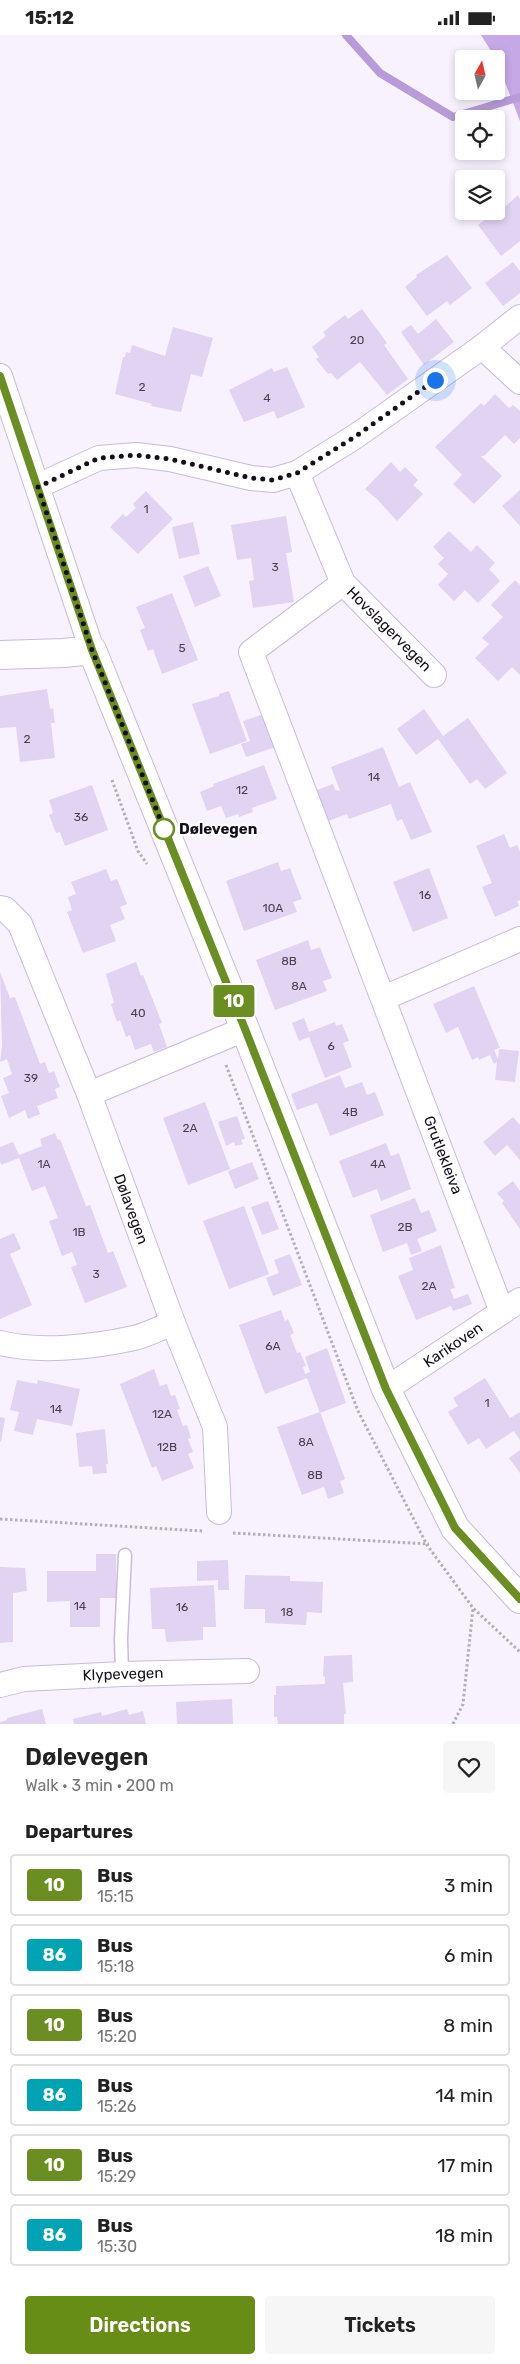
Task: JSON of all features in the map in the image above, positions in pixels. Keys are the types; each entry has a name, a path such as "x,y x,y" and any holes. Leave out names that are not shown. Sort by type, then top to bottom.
{"street":[{"path":"38,487 99,458 136,455 170,459 251,478 273,480 297,473 356,436 482,347 520,317"},
{"path":"482,347 520,382"},
{"path":"0,376 92,650 245,1029 386,1389 455,1528 520,1599"},
{"name":"Hovslagervegen","path":"297,473 344,583 434,675"},
{"name":"Hovslagervegen","path":"285,740 251,652 344,583"},
{"path":"0,655 92,650"},
{"name":"Grutlekleiva","path":"285,740 384,998 511,1306"},
{"name":"Dølavegen","path":"0,908 4,909 20,923 88,1094 173,1323 215,1427 219,1512"},
{"path":"384,998 520,939"},
{"path":"88,1094 245,1029"},
{"name":"Karikoven","path":"386,1389 511,1306"},
{"path":"0,1343 16,1347 79,1347 135,1337 173,1323"},
{"name":"Klypevegen","path":"0,1685 24,1679 247,1671"}],"lane":[{"path":"122,1674 121,1639 125,1555"}],"path":[{"path":"453,1724 462,1704 473,1608"}],"shaded area":[{"path":"481,35 520,35 520,121 505,82 505,50 490,50"}],"building":[{"path":"518,195 520,199 520,241 501,256 478,225 485,220 505,220 505,207"},
{"path":"447,255 472,288 450,305 447,301 427,316 405,287 417,277 416,275"},
{"path":"513,262 520,271 520,293 503,306 485,283"},
{"path":"362,309 387,343 384,345 408,379 387,395 360,362 337,380 331,373 328,374 316,359 319,357 312,347 326,336 323,332 345,315 348,319"},
{"path":"436,319 454,342 424,365 401,332 411,325 418,334"},
{"path":"173,327 213,338 202,377 191,374 181,412 151,406 152,404 115,394 123,357 125,357 126,352 130,353 132,345 165,356"},
{"path":"287,367 305,407 277,419 274,411 244,422 229,390 272,368 274,372"},
{"path":"495,394 509,408 513,405 520,411 520,438 514,444 505,435 484,456 481,456 502,476 474,504 453,484 462,475 435,447 481,403 484,406"},
{"path":"391,462 400,472 405,467 418,480 413,485 423,494 397,521 365,489"},
{"path":"520,490 520,526 502,506"},
{"path":"146,491 173,519 138,554 110,527 123,514 126,517 136,508 133,504"},
{"path":"286,516 292,552 286,553 294,602 253,608 249,581 254,580 251,558 237,560 231,525"},
{"path":"193,522 200,554 179,559 172,527"},
{"path":"449,531 471,552 477,545 495,563 489,569 500,581 478,603 465,590 454,601 438,585 448,574 438,564 444,558 433,547"},
{"path":"208,566 221,596 195,607 183,576"},
{"path":"515,580 520,585 520,675 512,667 498,681 475,658 489,644 482,638 503,617 491,605"},
{"path":"172,593 198,660 162,674 153,649 148,651 140,630 145,628 136,607"},
{"path":"47,689 50,709 53,708 55,723 51,723 55,758 20,762 16,727 0,728 0,696"},
{"path":"229,691 247,741 210,754 192,704"},
{"path":"424,709 443,736 468,718 507,773 485,789 477,779 470,784 438,739 416,755 397,729"},
{"path":"264,714 276,747 246,757 241,744 250,741 243,721"},
{"path":"383,747 399,787 410,782 432,832 411,840 402,819 397,821 391,804 349,819 347,814 323,823 312,792 333,784 335,790 340,791 331,767"},
{"path":"264,765 277,799 252,808 253,812 239,817 238,814 226,818 221,806 207,811 200,792 214,786 213,784"},
{"path":"92,785 108,830 65,846 60,832 56,833 49,815 53,813 49,800"},
{"path":"504,834 510,848 517,845 520,852 520,900 517,901 519,906 495,917 482,887 492,883 476,846"},
{"path":"278,862 281,871 290,868 302,899 293,902 297,912 244,931 226,881"},
{"path":"429,868 448,918 413,932 393,882"},
{"path":"106,869 111,881 117,879 127,904 120,907 125,919 110,925 116,941 83,953 67,912 72,910 68,897 76,894 71,882"},
{"path":"308,940 311,950 320,947 332,978 323,981 327,991 275,1010 256,960"},
{"path":"136,962 162,1023 159,1024 167,1047 154,1052 151,1044 135,1050 130,1035 126,1037 120,1020 117,1022 111,1004 114,1003 106,974"},
{"path":"0,972 10,998 15,997 40,1064 45,1062 49,1073 54,1071 60,1087 55,1089 58,1098 37,1106 40,1114 28,1119 25,1110 9,1118 1,1096 9,1093 3,1078 12,1074 7,1059 0,1062 2,1046"},
{"path":"474,986 500,1048 494,1050 498,1059 499,1049 519,1051 515,1082 495,1080 497,1062 494,1064 490,1055 479,1060 478,1057 472,1060 458,1027 446,1033 433,1004"},
{"path":"304,1018 309,1032 335,1022 336,1026 342,1024 349,1041 343,1043 352,1067 325,1078 309,1037 299,1041 292,1023"},
{"path":"340,1075 345,1088 362,1082 367,1095 375,1092 384,1115 330,1136 317,1103 297,1110 291,1094"},
{"path":"205,1102 230,1169 188,1185 163,1118"},
{"path":"237,1116 245,1139 241,1140 243,1144 235,1146 234,1142 226,1146 218,1122"},
{"path":"513,1117 520,1125 520,1160 507,1145 495,1156 483,1142"},
{"path":"55,1133 58,1140 60,1139 86,1206 90,1205 108,1253 113,1251 127,1287 85,1303 71,1267 77,1265 72,1252 62,1256 49,1221 58,1218 45,1186 32,1191 19,1158 1,1165 0,1161 0,1147 13,1142 19,1155 42,1146 40,1139"},
{"path":"386,1143 391,1156 399,1153 411,1189 381,1201 377,1189 353,1198 339,1161"},
{"path":"252,1162 259,1179 235,1189 228,1171"},
{"path":"513,1181 520,1191 520,1229 502,1203 504,1201 497,1193"},
{"path":"415,1198 421,1213 429,1210 437,1231 417,1239 422,1251 411,1255 407,1243 383,1252 370,1215"},
{"path":"268,1201 279,1229 262,1235 251,1207"},
{"path":"244,1206 269,1274 229,1289 203,1221"},
{"path":"14,1233 21,1249 10,1254 32,1305 0,1319 0,1239"},
{"path":"441,1245 455,1288 450,1289 454,1299 468,1294 472,1304 453,1311 451,1306 416,1320 398,1276 413,1270 409,1258"},
{"path":"290,1254 302,1285 273,1296 266,1278 279,1273 274,1260"},
{"path":"281,1310 285,1321 288,1319 294,1333 290,1335 297,1353 300,1352 306,1366 303,1367 305,1374 310,1372 305,1357 327,1348 346,1403 320,1413 307,1378 265,1394 239,1325"},
{"path":"154,1369 160,1386 167,1384 171,1396 175,1395 180,1409 177,1410 183,1426 187,1425 191,1438 188,1439 193,1452 188,1454 194,1468 162,1481 156,1466 152,1468 120,1384"},
{"path":"485,1378 510,1418 520,1412 520,1440 514,1431 486,1449 479,1438 468,1445 448,1412 458,1406 453,1398"},
{"path":"17,1380 37,1384 38,1380 80,1389 72,1426 37,1419 33,1435 14,1431 19,1412 10,1410"},
{"path":"320,1412 345,1479 340,1481 344,1493 328,1499 324,1487 302,1495 277,1427"},
{"path":"0,1417 5,1418 1,1442 0,1441"},
{"path":"105,1429 107,1473 93,1474 92,1466 79,1467 76,1433"},
{"path":"520,1450 520,1473 509,1458"},
{"path":"96,1554 116,1554 116,1598 100,1598 100,1627 70,1627 70,1601 47,1602 47,1571 96,1571"},
{"path":"228,1560 229,1590 218,1590 218,1580 197,1581 197,1561"},
{"path":"0,1567 25,1568 27,1591 13,1593 13,1642 0,1643"},
{"path":"245,1575 290,1576 290,1581 323,1582 322,1613 307,1612 306,1625 265,1623 265,1609 244,1609"},
{"path":"214,1585 216,1627 203,1627 203,1640 166,1642 165,1629 152,1629 150,1588"},
{"path":"352,1655 353,1682 343,1683 346,1714 344,1714 344,1724 278,1724 277,1717 274,1717 276,1686 325,1684 325,1677 323,1676 324,1656"},
{"path":"232,1699 233,1724 177,1724 176,1702"},
{"path":"42,1709 46,1724 0,1724 0,1722 7,1720 7,1718"},
{"path":"127,1709 129,1715 143,1711 146,1724 74,1724 73,1719 101,1712 102,1716"}],"waterway":[{"path":"346,35 380,73 453,117 520,97"}],"bus line":[{"name":"10","path":"0,376 92,650 245,1029 386,1389 455,1528 520,1599"}],"place":[{"name":"Dølevegen","path":"164,829"}],"route":[{"path":"164,829 165,831 92,650 38,487 99,458 136,455 170,459 251,478 273,480 297,473 356,436 435,380"}]}
